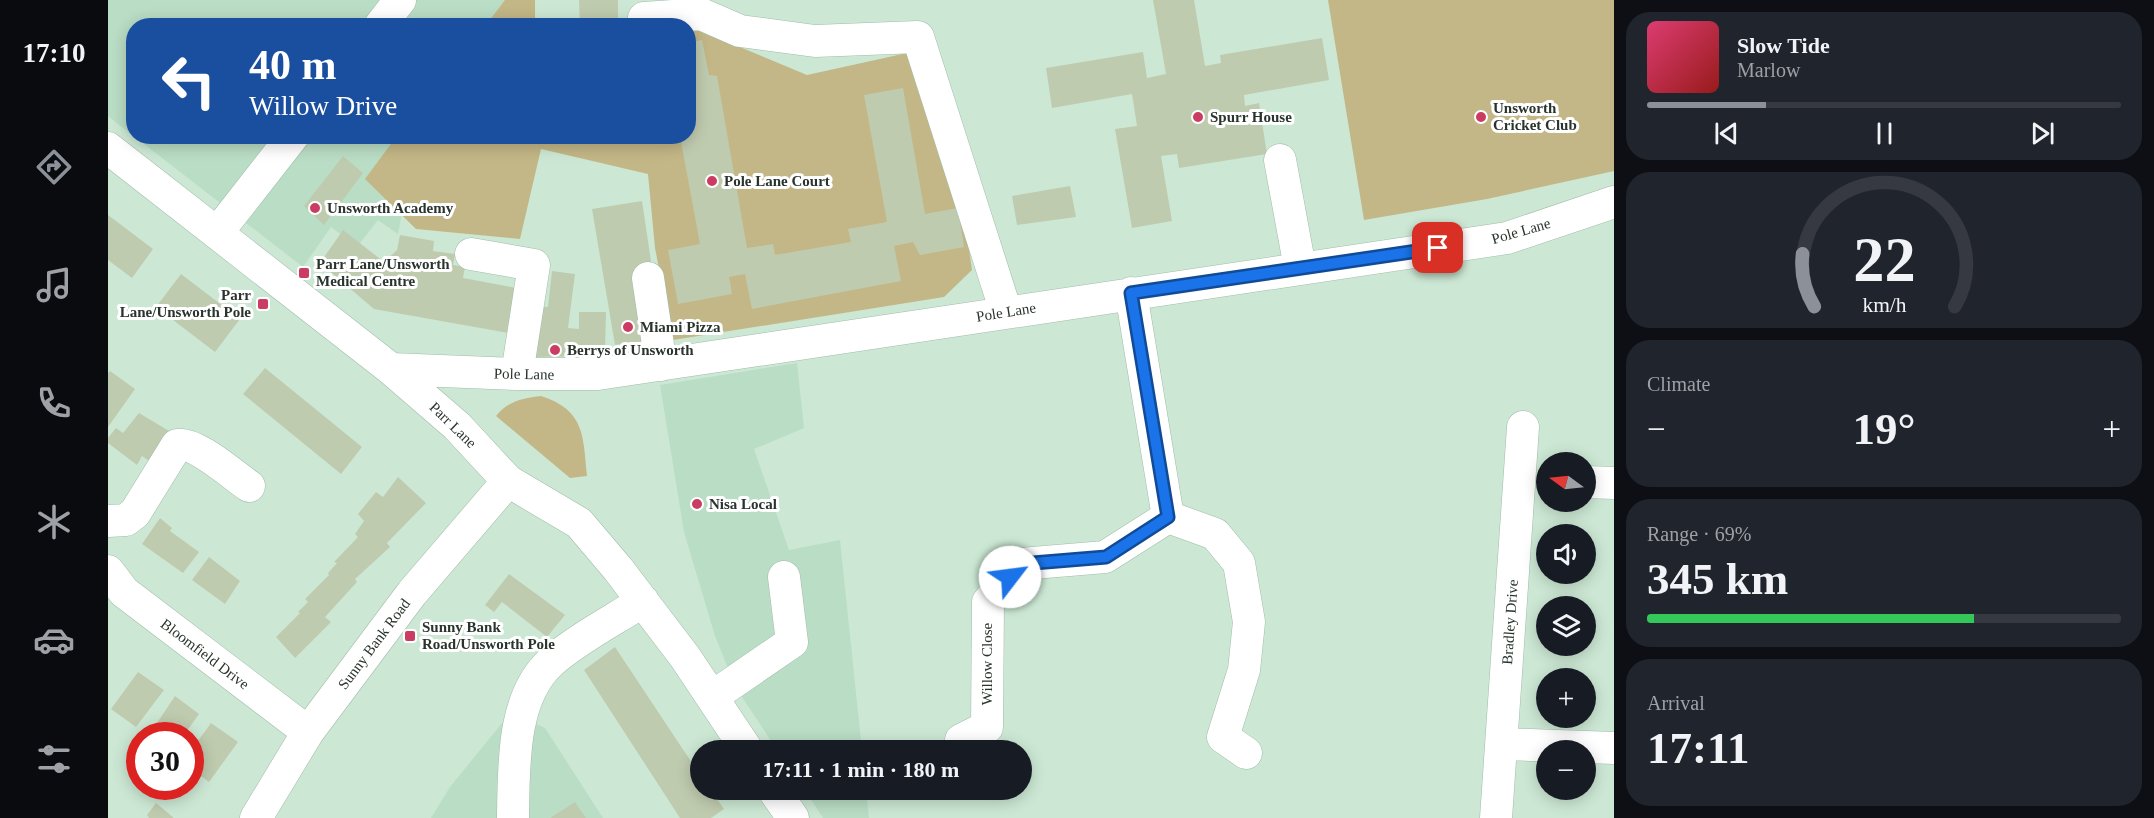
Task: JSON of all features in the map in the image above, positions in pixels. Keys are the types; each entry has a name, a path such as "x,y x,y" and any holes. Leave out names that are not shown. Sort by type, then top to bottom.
{"street":[{"path":"386,18 400,0"},
{"path":"644,18 701,14 740,31 815,41 918,37 1006,312"},
{"path":"216,233 287,144"},
{"name":"Parr Lane","path":"108,148 391,369 457,426 508,481 579,523 643,601 740,740"},
{"path":"1280,160 1300,268"},
{"name":"Pole Lane","path":"391,369 517,374 598,374 1507,238 1614,201"},
{"path":"471,254 534,265 517,374"},
{"path":"648,278 661,365"},
{"path":"1131,293 1168,517 1215,534 1239,563 1249,622 1244,670 1223,737 1246,753"},
{"name":"Bradley Drive","path":"1496,818 1502,744 1533,481 1523,427"},
{"path":"108,521 126,520 135,513 177,446 181,444 198,450 249,486"},
{"name":"Sunny Bank Road","path":"256,818 308,732 412,593 508,481"},
{"path":"1596,482 1614,483"},
{"name":"Willow Close","path":"961,740 987,727 988,603 1021,564 1106,557 1168,517"},
{"name":"Bloomfield Drive","path":"110,577 124,592 308,732"},
{"path":"712,697 792,642 784,577"},
{"path":"513,818 514,746 522,717 539,677 551,662 643,601"},
{"path":"1502,744 1614,748"}],"shaded area":[{"path":"108,0 507,0 508,18 126,18 126,130 108,116"},
{"path":"505,0 535,0 535,18 491,18"},
{"name":"Unsworth Cricket Club","path":"1328,0 1614,0 1614,171 1487,199 1364,220"},
{"path":"696,29 807,75 907,53 965,221 972,270 944,297 673,340 655,248 648,174 541,149 520,239 416,229 365,179 391,144 696,144"},
{"name":"Unsworth Academy","path":"144,144 430,144 405,197 398,234 378,220 357,247 331,227 303,267"},
{"path":"797,363 804,428 754,449 789,550 840,540 861,740 770,740 736,688 715,636 684,532 660,385"},
{"path":"541,396 566,409 574,417 582,437 587,476 570,478 496,416 516,401"},
{"path":"511,712 545,728 603,818 431,818 450,787"},
{"path":"811,800 867,800 869,818 823,818"}],"building":[{"path":"579,0 618,0 618,18 580,18"},
{"name":"Spurr House","path":"1153,0 1194,0 1205,66 1221,63 1220,55 1322,38 1329,80 1244,95 1245,106 1259,103 1267,154 1179,168 1177,154 1161,156 1172,221 1132,228 1115,129 1137,126 1132,94 1052,108 1046,68 1143,52 1147,78 1166,74"},
{"name":"Pole Lane Court","path":"702,40 709,75 717,76 747,248 773,244 775,255 851,242 848,229 887,222 864,95 903,88 925,214 958,208 964,247 920,255 913,242 894,246 901,281 752,309 745,274 729,277 732,294 678,304 668,250 700,244 681,144 696,144 696,41"},
{"path":"343,156 363,173 324,225 304,206"},
{"path":"1070,186 1076,217 1017,225 1012,196"},
{"path":"642,201 652,268 646,341 615,345 592,209"},
{"path":"108,215 153,249 132,278 108,260"},
{"path":"343,230 384,262 397,250 400,235 434,241 433,251 455,254 453,265 465,267 463,278 522,289 514,334 374,309 320,263"},
{"path":"552,271 575,274 568,328 579,329 579,312 606,312 605,350 581,351 581,356 535,357 533,306 548,307"},
{"path":"181,274 240,319 215,352 156,307"},
{"path":"265,368 362,447 341,474 243,394"},
{"path":"110,371 135,389 108,427 108,373"},
{"path":"139,413 169,431 149,461 142,456 137,465 108,443 108,438 116,428 123,433"},
{"path":"398,477 426,503 387,543 390,547 355,579 357,582 325,617 331,622 295,658 276,637 300,613 298,612 308,602 305,599 329,575 328,573 337,563 334,562 358,537 355,534 364,521 358,514 376,492 383,497"},
{"path":"160,518 172,528 170,531 199,552 183,573 142,544"},
{"path":"209,557 240,581 225,604 192,580"},
{"path":"509,574 565,615 547,637 502,602 494,612 485,605"},
{"path":"615,647 690,760 690,800 718,800 724,809 711,818 680,818 584,670"},
{"path":"138,672 164,690 140,722 129,722 111,709"},
{"path":"175,696 199,714 193,722 158,722"},
{"path":"211,723 238,742 209,782 204,778 204,733"},
{"path":"575,802 586,818 550,818"},
{"path":"156,803 174,818 149,818 147,815"}],"place":[{"name":"Spurr House","path":"1198,117"},
{"name":"Unsworth Cricket Club","path":"1481,117"},
{"name":"Pole Lane Court","path":"712,181"},
{"name":"Unsworth Academy","path":"315,208"},
{"name":"Parr Lane/Unsworth Medical Centre","path":"304,273"},
{"name":"Parr Lane/Unsworth Pole","path":"263,304"},
{"name":"Miami Pizza","path":"628,327"},
{"name":"Berrys of Unsworth","path":"555,350"},
{"name":"Nisa Local","path":"697,504"},
{"name":"Sunny Bank Road/Unsworth Pole","path":"410,636"}],"route":[{"path":"1010,577 1021,564 1106,557 1168,517 1131,293 1438,248"}]}
